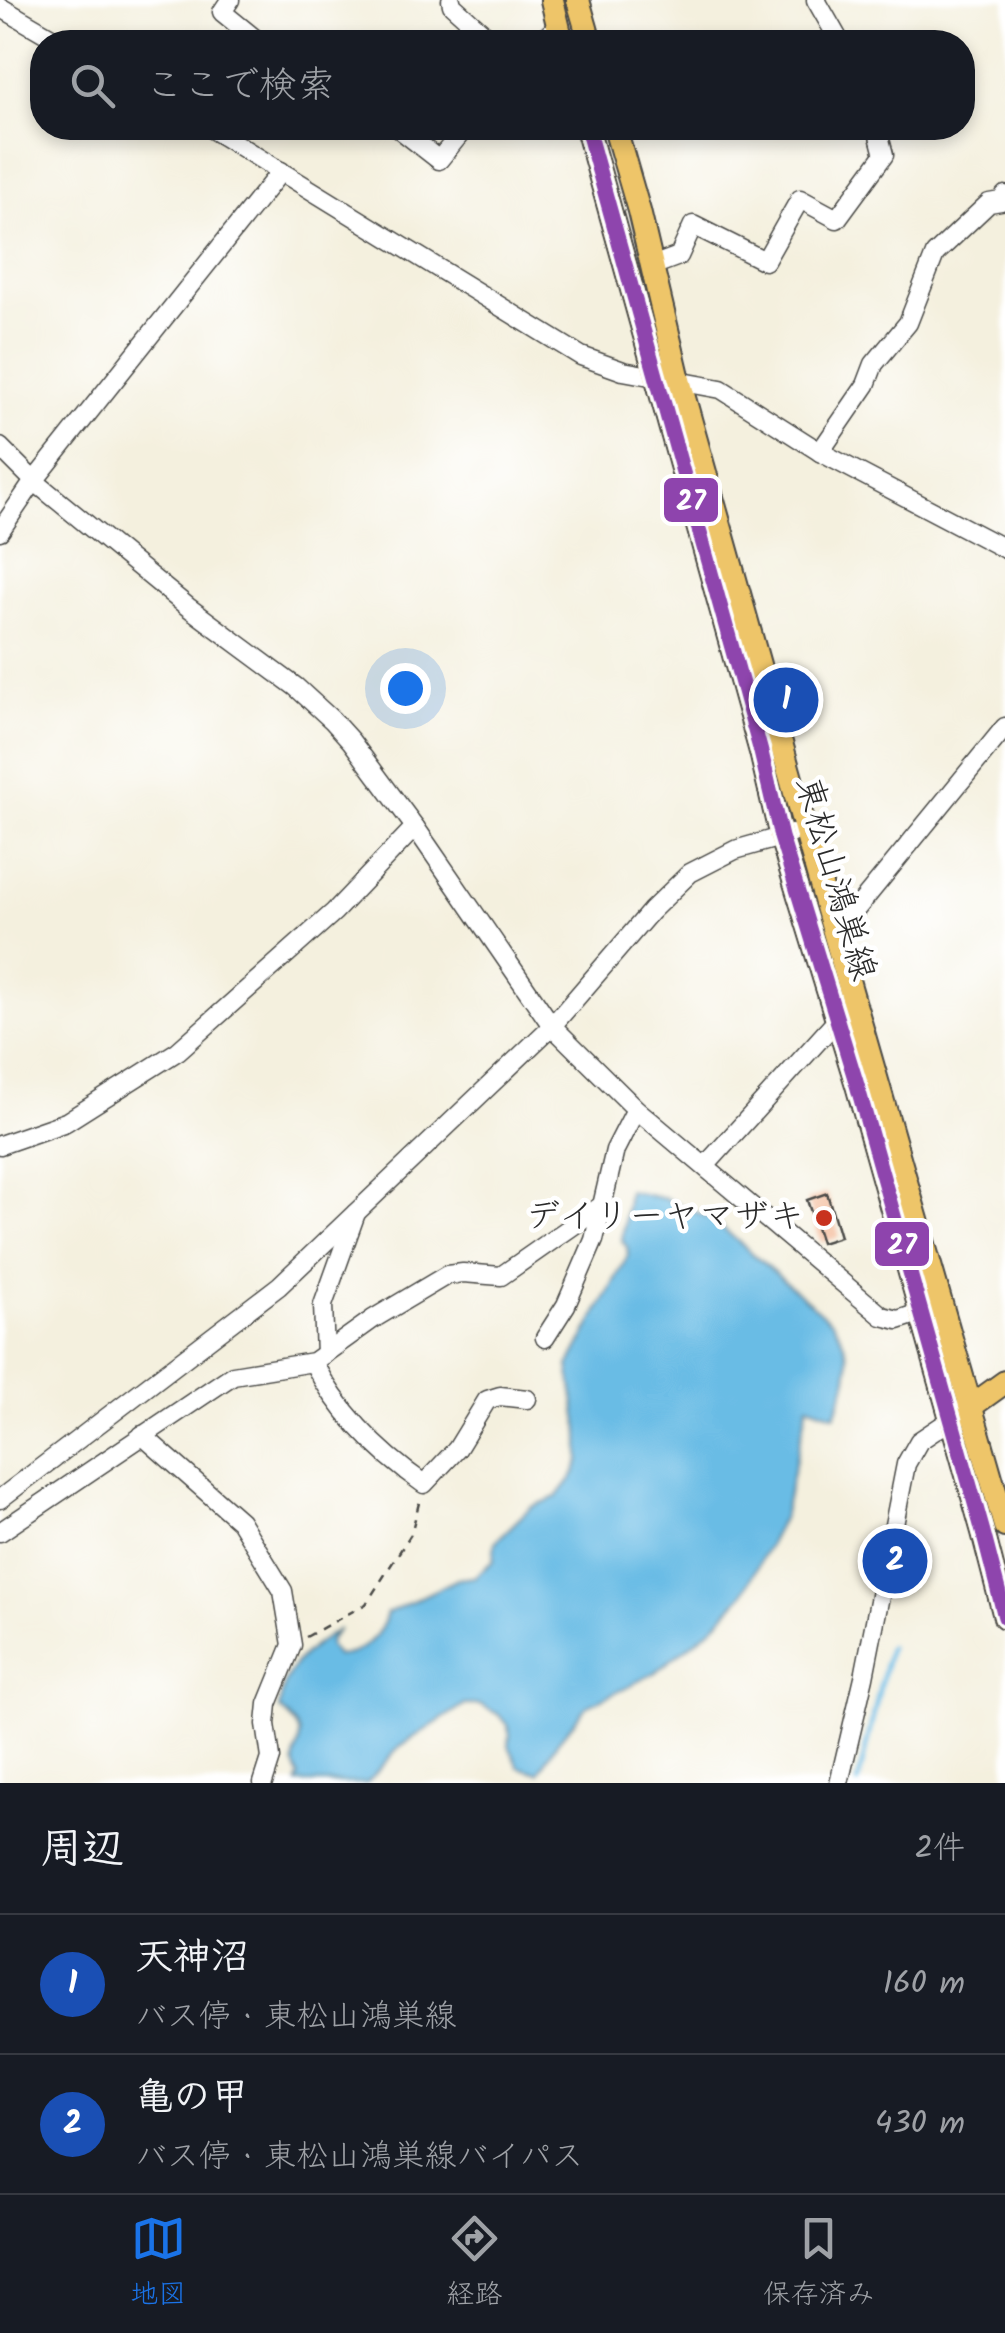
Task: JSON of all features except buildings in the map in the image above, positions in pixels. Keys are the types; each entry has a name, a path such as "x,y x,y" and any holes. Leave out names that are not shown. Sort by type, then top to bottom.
{"main road":[{"path":"552,0 559,30"},
{"path":"578,0 587,30"},
{"name":"東松山鴻巣線","path":"591,140 806,830 917,1216 961,1413"},
{"name":"東松山鴻巣線","path":"619,140 652,266 668,378 781,838 838,1019 922,1312 961,1413"},
{"path":"961,1413 1005,1382"},
{"path":"961,1413 1005,1526"},
{"path":"961,1413 1005,1617"}],"street":[{"path":"230,0 222,12 244,30"},
{"path":"451,0 480,30"},
{"path":"816,0 833,30"},
{"path":"0,6 40,30"},
{"path":"243,140 280,171 581,356 624,371 722,390 820,452 1005,549"},
{"path":"413,140 439,160 455,140"},
{"path":"652,266 679,256 693,225 765,261 800,199 836,219 884,155 880,140"},
{"path":"0,531 34,481 280,171"},
{"path":"820,452 866,385 874,364 908,324 935,254 989,203 1002,201 1005,195"},
{"path":"0,447 34,481 188,607 296,687 352,742 552,1026 636,1108 882,1316 898,1320 922,1312"},
{"path":"835,935 1005,727"},
{"path":"0,1145 66,1122 178,1051 334,912 414,827"},
{"path":"0,1499 279,1286 552,1026 650,910 690,872 734,850 806,830"},
{"path":"706,1166 838,1019"},
{"path":"546,1338 566,1306 594,1240 615,1150 636,1108"},
{"path":"0,1532 233,1375 319,1358 373,1319 447,1275 502,1276 604,1204"},
{"path":"358,1208 324,1306 319,1358 324,1384 350,1421 424,1484 457,1449 486,1400 500,1396 527,1399"},
{"path":"839,1783 906,1464 919,1441 961,1413"},
{"path":"142,1434 240,1521 283,1591 292,1645 268,1704 266,1724 271,1758 263,1783"}],"path":[{"path":"292,1645 366,1604 410,1534 424,1484"}],"water":[{"path":"628,1191 666,1199 712,1219 832,1322 845,1346 847,1378 835,1415 808,1405 783,1517 743,1594 712,1628 653,1674 587,1706 556,1744 539,1773 519,1767 509,1746 507,1725 498,1714 480,1705 464,1705 399,1747 367,1783 297,1783 295,1759 300,1737 292,1720 279,1709 286,1681 298,1661 339,1629 329,1646 336,1656 353,1652 375,1636 387,1613 458,1579 474,1577 493,1561 495,1542 531,1507 557,1497 574,1475 580,1460 580,1436 569,1366 628,1255 622,1241"}],"waterway":[{"path":"858,1783 889,1647"}],"transit line":[{"name":"27","path":"590,140 761,752 781,837 857,1085 1005,1617"}],"place":[{"name":"天神沼","path":"786,700"},
{"name":"デイリーヤマザキ","path":"824,1218"},
{"name":"亀の甲","path":"895,1561"}]}
